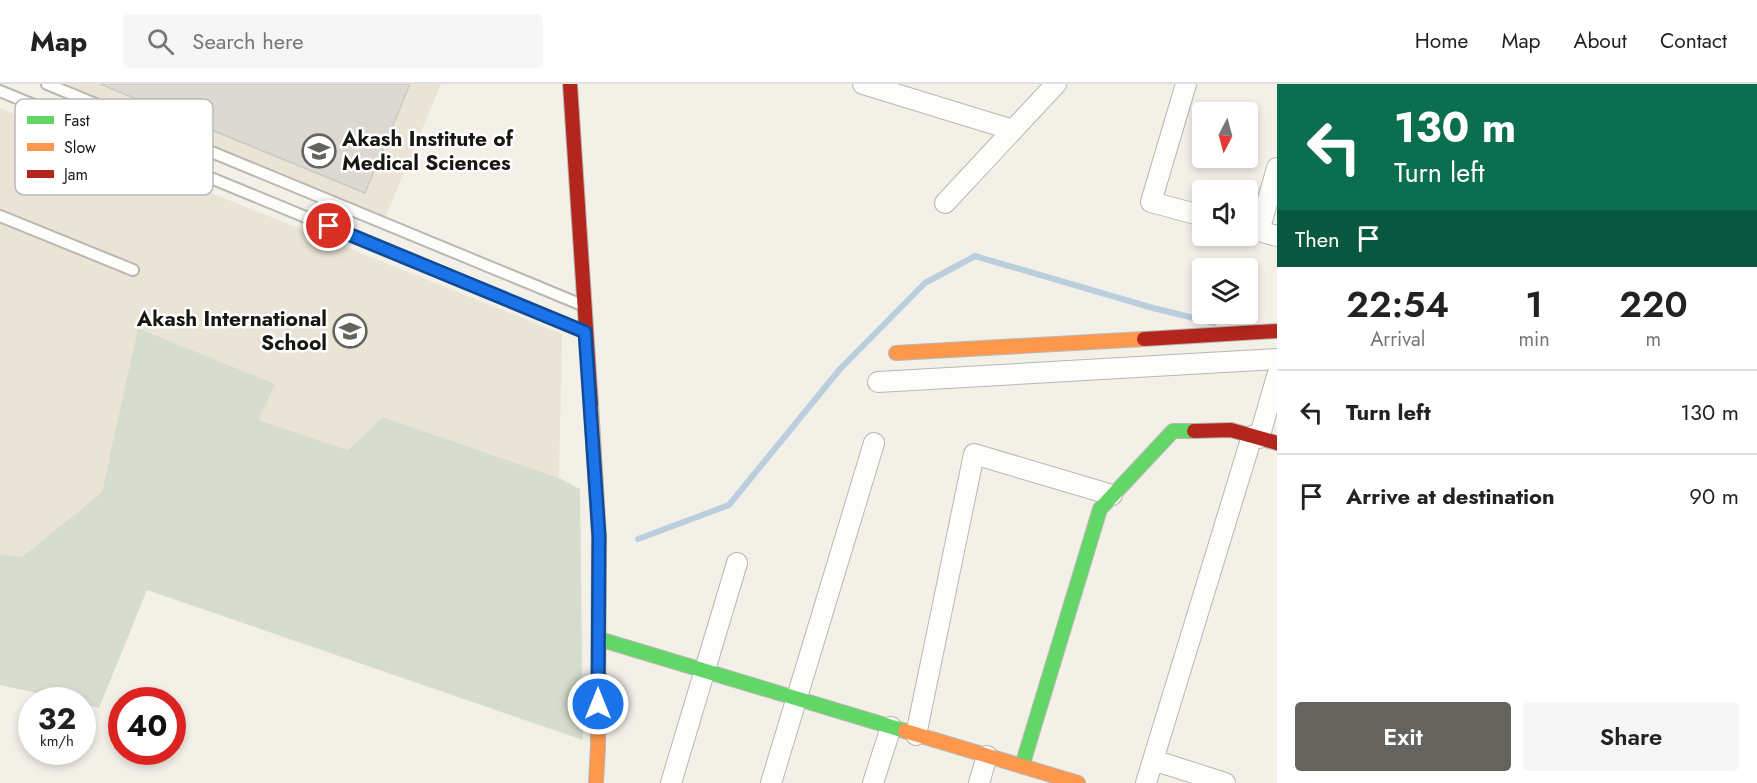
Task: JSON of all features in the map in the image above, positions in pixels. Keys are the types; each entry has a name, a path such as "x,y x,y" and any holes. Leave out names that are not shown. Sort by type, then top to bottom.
{"street":[{"path":"570,84 599,536 596,783"},
{"path":"863,84 1013,130"},
{"path":"945,203 1056,84"},
{"path":"1186,84 1151,202 1192,213"},
{"path":"1261,231 1277,168"},
{"path":"896,353 1277,331"},
{"path":"878,382 1277,359"},
{"path":"1146,783 1263,439 1277,376"},
{"path":"1022,766 1100,509 1173,431 1230,430 1263,439"},
{"path":"771,783 874,443"},
{"path":"916,735 974,454 1112,495"},
{"path":"671,783 737,563"},
{"path":"599,639 1078,783"},
{"path":"873,783 891,727"},
{"path":"979,783 987,756"},
{"path":"1153,760 1225,783"}],"lane":[{"path":"47,84 83,99"},
{"path":"0,91 19,99"},
{"path":"213,153 584,306"},
{"path":"213,179 585,332"},
{"path":"0,216 133,270"}],"shaded area":[{"name":"Akash Institute of Medical Sciences","path":"65,84 441,84 385,218 213,146 213,99 101,99"},
{"name":"Akash International School","path":"0,108 15,114 15,195 213,194 562,334 559,478 383,417 348,450 259,420 274,384 139,328 102,492 22,557 0,554"},
{"path":"138,328 275,384 259,420 348,450 383,417 559,478 580,489 583,740 147,590 99,708 96,707 96,687 18,687 18,689 0,685 0,554 22,557 102,492"}],"building":[{"name":"Akash Institute of Medical Sciences","path":"100,84 410,84 365,193 213,130 213,99 136,99"}],"waterway":[{"path":"638,539 729,505 840,369 925,283 975,256 1192,318"}],"traffic: fast":[{"path":"1022,766 1100,509 1173,431 1194,431"},
{"path":"599,639 905,731"}],"traffic: slow":[{"path":"896,353 1144,339"},
{"path":"591,404 599,536 596,783"},
{"path":"905,731 1078,783"}],"traffic: jam":[{"path":"570,84 591,404"},
{"path":"1144,339 1277,331"},
{"path":"1194,431 1231,430 1277,443"}],"place":[{"name":"Akash Institute of Medical Sciences","path":"319,151"},
{"name":"Akash International School","path":"350,331"}],"route":[{"path":"329,226 585,332 599,536 598,704"}]}
